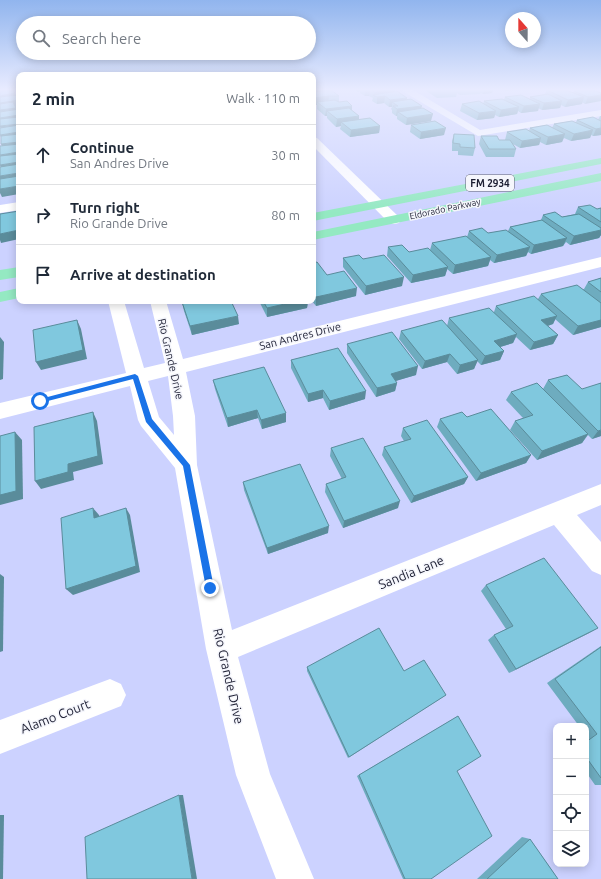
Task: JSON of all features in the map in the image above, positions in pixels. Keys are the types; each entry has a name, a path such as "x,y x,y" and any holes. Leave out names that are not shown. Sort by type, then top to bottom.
{"main road":[{"name":"Eldorado Parkway","path":"316,216 601,161"},
{"name":"Eldorado Parkway","path":"316,235 601,177"},
{"path":"0,275 16,272"},
{"path":"0,297 16,294"}],"street":[{"path":"475,131 478,133 490,131"},
{"path":"316,143 394,220"},
{"path":"0,208 16,206"},
{"name":"San Andres Drive","path":"0,411 135,376 601,262"},
{"name":"Rio Grande Drive","path":"117,304 135,376 149,420 186,465"},
{"name":"Rio Grande Drive","path":"159,304 176,367 184,416 186,465 221,649 253,775 295,879"},
{"name":"Sandia Lane","path":"221,649 601,494"},
{"path":"558,512 601,562"},
{"name":"Alamo Court","path":"0,737 110,695"}],"building":[{"path":"0,131 16,131 16,132 0,135"},
{"path":"529,131 541,138 522,141 507,132"},
{"path":"536,131 559,131 565,134 548,137"},
{"path":"568,131 588,131 574,134"},
{"path":"16,134 16,142 1,144 1,136"},
{"path":"454,134 474,135 475,148 460,147 460,144 453,143"},
{"path":"481,136 497,136 499,140 510,140 516,149 489,149"},
{"path":"16,144 16,152 0,155 0,146"},
{"path":"16,154 16,162 0,165 0,156"},
{"path":"16,164 16,173 0,176 0,167"},
{"path":"16,176 16,186 0,189 0,179"},
{"path":"590,205 597,209 601,208 601,222 578,207"},
{"path":"16,211 16,231 0,234 0,214"},
{"path":"555,212 562,217 579,214 601,228 601,230 574,236 543,215"},
{"path":"542,220 567,238 534,245 510,227"},
{"path":"482,228 488,233 506,230 530,247 497,255 469,231"},
{"path":"466,236 491,257 455,265 432,243"},
{"path":"402,245 409,252 428,248 448,267 413,275 388,247"},
{"path":"359,255 363,259 384,255 404,277 366,286 343,258"},
{"path":"316,262 327,275 344,271 357,288 316,297"},
{"path":"601,278 601,292 588,282"},
{"path":"577,285 601,303 601,320 578,326 541,294"},
{"path":"534,296 557,316 541,320 558,335 534,342 496,306"},
{"path":"183,304 232,304 238,316 190,326"},
{"path":"265,304 285,304 267,308"},
{"path":"489,308 517,334 494,341 504,351 485,356 449,318"},
{"path":"77,320 83,350 36,362 33,330"},
{"path":"442,320 478,360 460,365 450,354 425,361 401,331"},
{"path":"392,332 418,366 391,374 397,383 377,388 347,344"},
{"path":"338,348 366,391 330,401 323,390 308,394 291,360"},
{"path":"264,367 286,413 261,420 257,410 227,418 213,380"},
{"path":"567,375 582,389 601,383 601,430 598,431 548,380"},
{"path":"537,383 588,434 542,451 515,421 533,415 511,392"},
{"path":"491,409 531,455 481,473 440,419 462,412 467,417"},
{"path":"93,412 98,456 68,464 68,472 35,481 34,427"},
{"path":"427,420 468,477 414,496 384,447 411,439 403,428"},
{"path":"15,432 16,491 0,495 0,436"},
{"path":"363,438 400,501 344,521 326,484 346,477 331,448"},
{"path":"300,464 329,526 267,548 243,482"},
{"path":"93,508 94,518 126,508 136,566 66,589 61,518"},
{"path":"544,558 598,628 516,669 494,635 513,626 486,585"},
{"path":"379,628 404,671 424,660 446,695 349,757 307,667"},
{"path":"601,647 601,778 589,761 589,740 597,734 555,679"},
{"path":"458,716 481,756 457,771 492,836 431,879 405,879 359,775"},
{"path":"179,795 192,879 87,879 85,837"},
{"path":"530,839 558,879 487,879"}],"route":[{"path":"40,401 135,376 149,420 186,465 210,588"}]}
